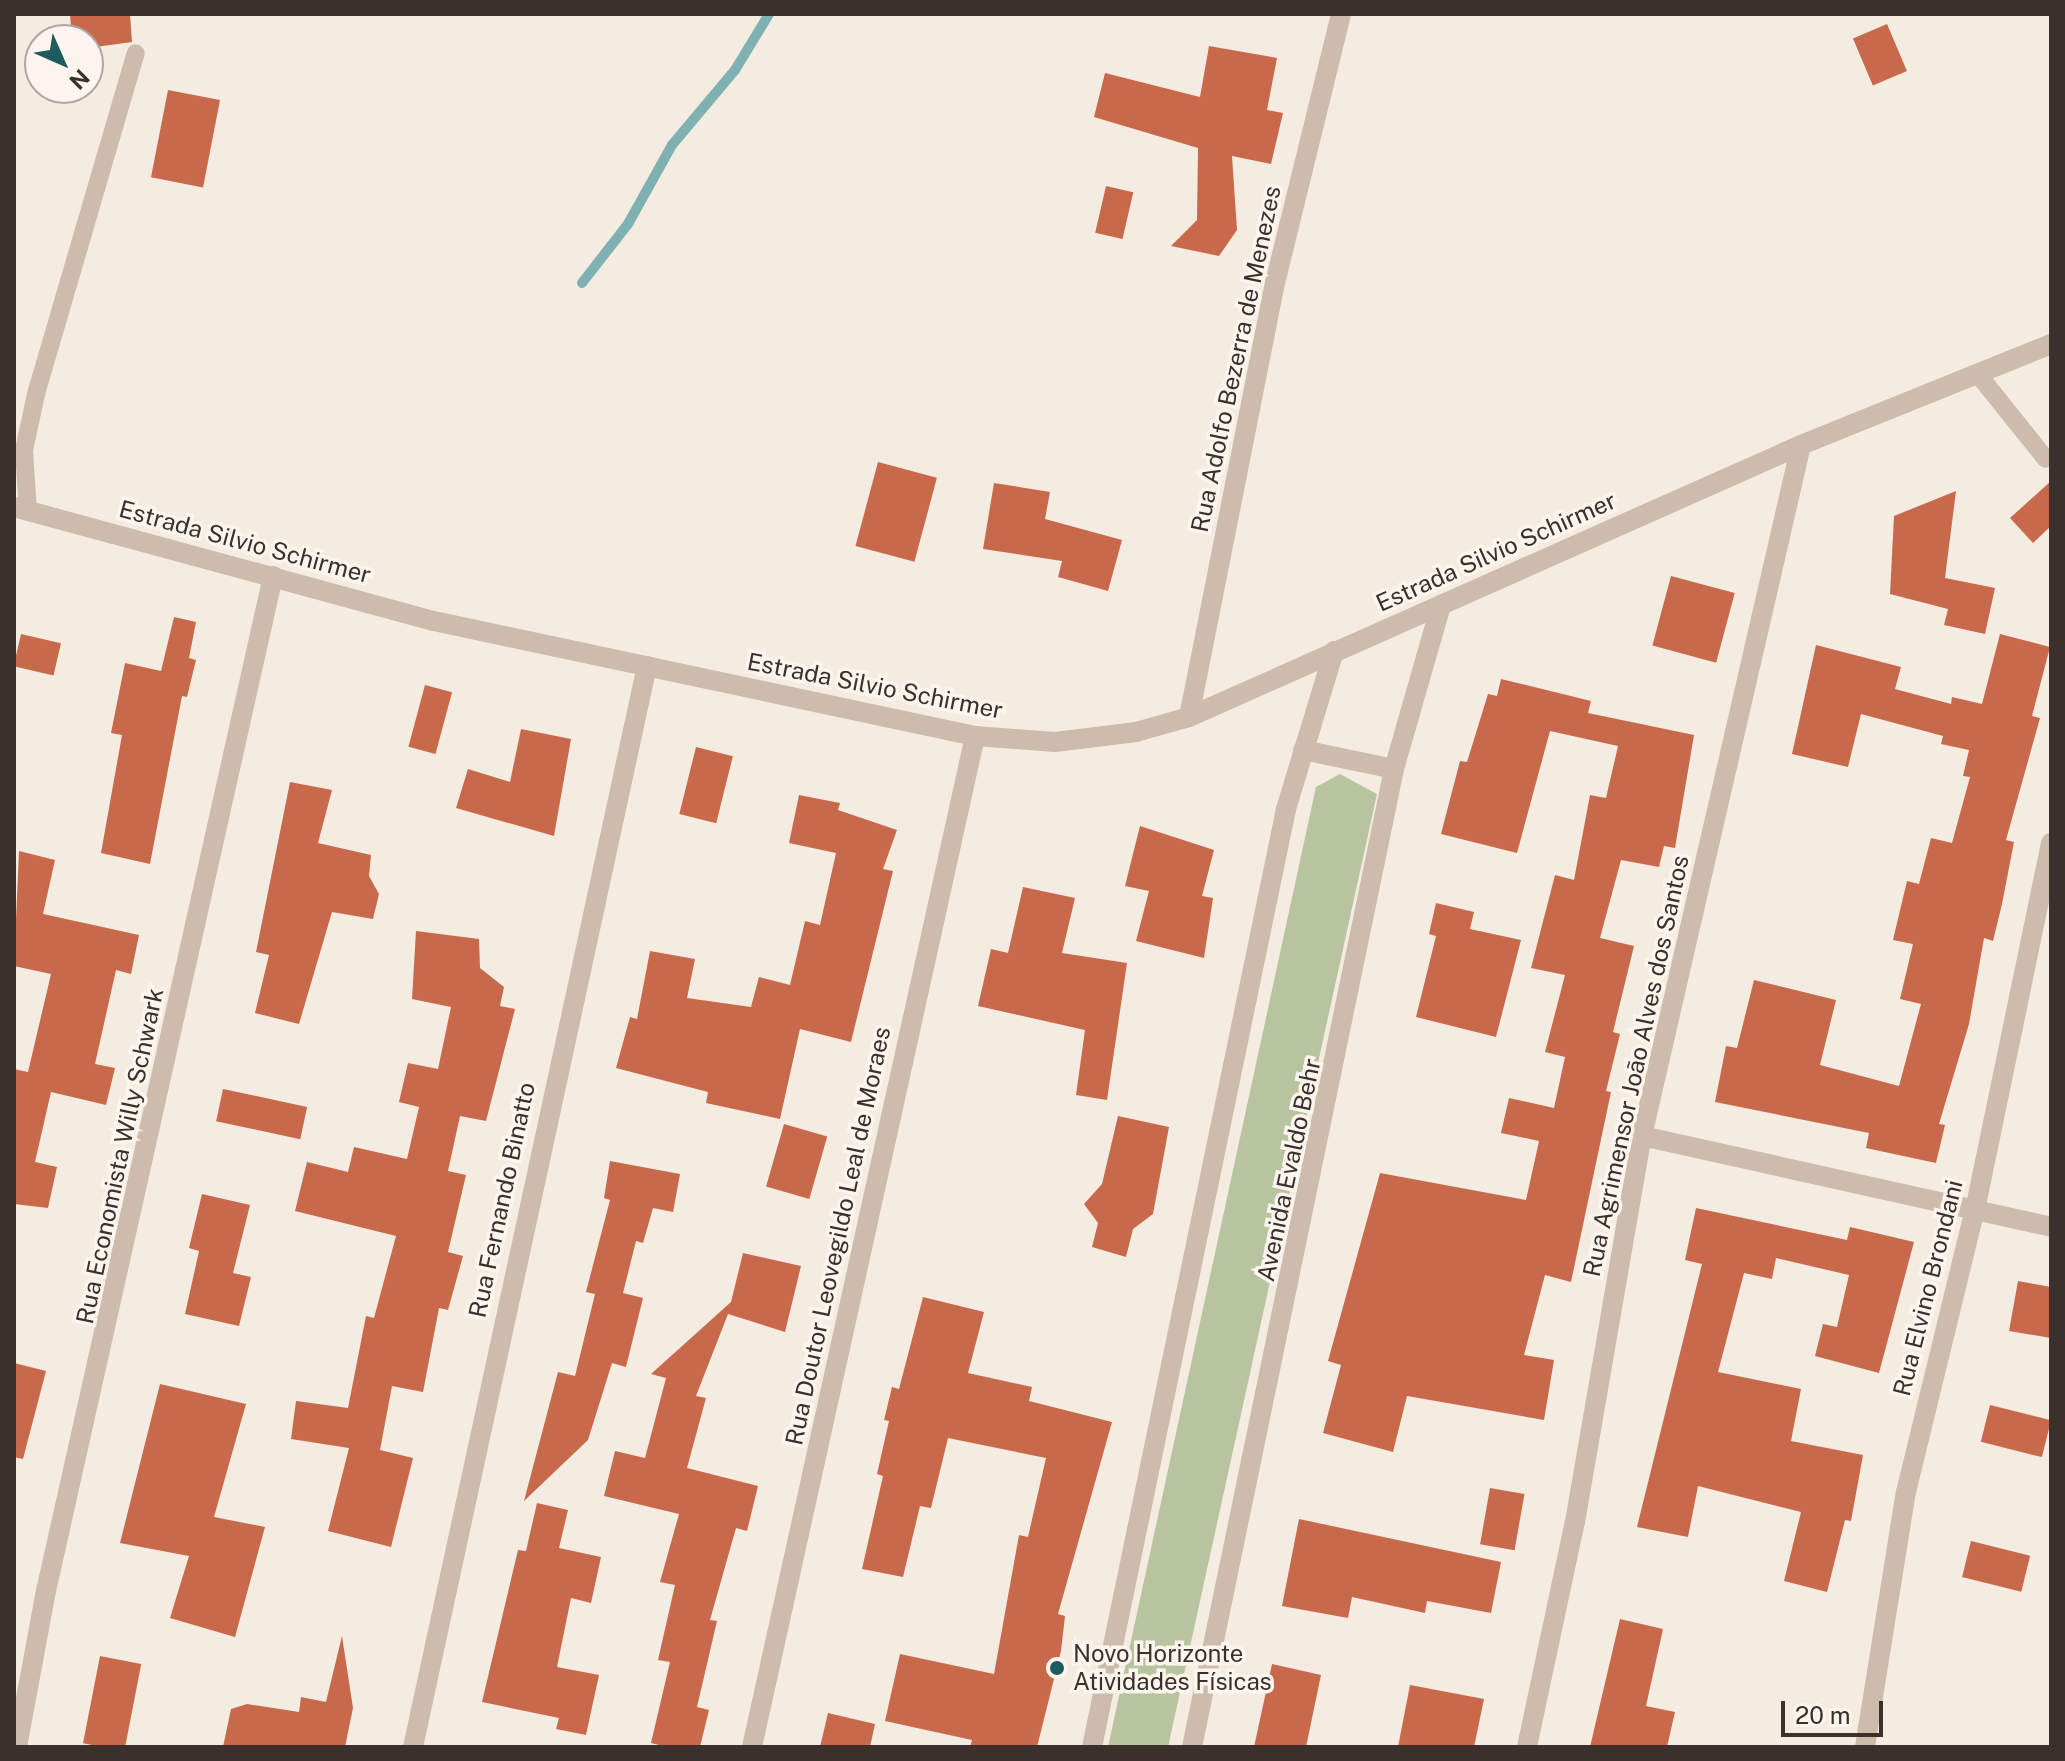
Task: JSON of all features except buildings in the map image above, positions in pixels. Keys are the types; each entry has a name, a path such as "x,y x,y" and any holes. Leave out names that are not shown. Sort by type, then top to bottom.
{"street":[{"name":"Rua Adolfo Bezerra de Menezes","path":"1189,717 1275,283 1341,14"},
{"name":"Estrada Silvio Schirmer","path":"21,509 434,621 975,736 1055,742 1136,732 1189,717 1801,445 2051,344"},
{"name":"Rua Agrimensor João Alves dos Santos","path":"1527,1747 1575,1522 1642,1136 1801,445"},
{"name":"Rua Economista Willy Schwark","path":"17,1747 46,1591 273,576"},
{"name":"Avenida Evaldo Behr","path":"1192,1747 1394,769 1441,605"},
{"path":"1092,1747 1303,750 1334,651"},
{"name":"Rua Fernando Binatto","path":"413,1747 647,666"},
{"name":"Rua Doutor Leovegildo Leal de Moraes","path":"752,1747 975,736"},
{"path":"1303,750 1394,769"},
{"name":"Rua Elvino Brondani","path":"1865,1747 1906,1492 1975,1210 2051,843"},
{"path":"1642,1136 2051,1227"}],"lane":[{"path":"21,509 24,450 36,394 136,53"},
{"path":"1977,373 2046,459"}],"green space":[{"path":"1340,774 1377,794 1168,1747 1108,1747 1316,787"}],"waterway":[{"path":"582,283 628,224 672,145 735,70 769,14"}],"place":[{"name":"Novo Horizonte Atividades Físicas","path":"1057,1668"}]}
